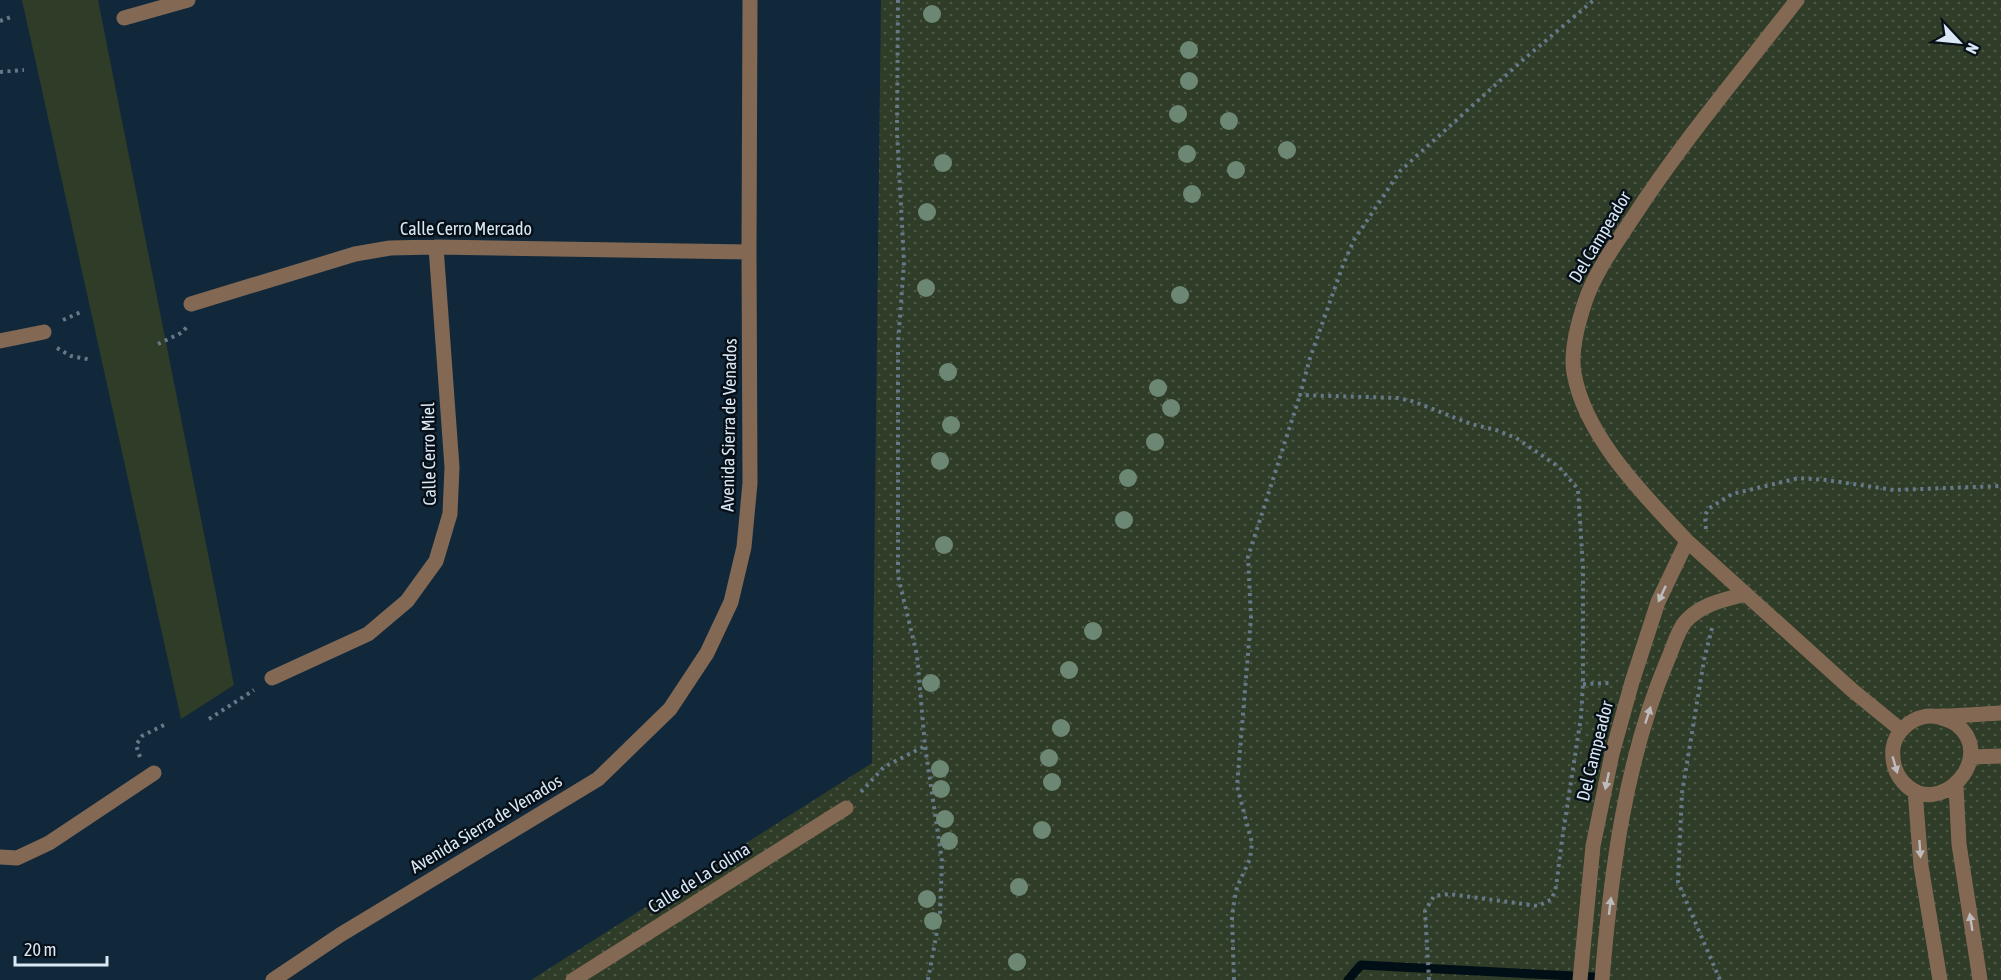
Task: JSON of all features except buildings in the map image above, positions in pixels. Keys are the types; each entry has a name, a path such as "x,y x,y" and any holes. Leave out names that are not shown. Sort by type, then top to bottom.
{"street":[{"path":"124,18 188,0"},
{"name":"Avenida Sierra de Venados","path":"273,980 340,935 598,779 670,709 707,653 731,602 744,547 750,483 748,252 750,0"},
{"name":"Del Campeador","path":"1797,0 1661,175 1604,263 1585,301 1575,343 1574,372 1586,411 1620,467 1687,541 1852,690 1901,730"},
{"name":"Calle Cerro Miel","path":"272,678 368,634 407,601 436,561 450,514 452,467 436,247"},
{"name":"Calle Cerro Mercado","path":"191,304 355,254 390,248 748,252"},
{"path":"0,341 44,332"},
{"name":"Del Campeador","path":"1580,980 1593,846 1612,754 1658,602 1687,541"},
{"path":"1603,972 1617,851 1634,759 1659,680 1683,625 1697,610 1711,603 1746,594"},
{"path":"1939,717 1956,724 1967,739 1971,757 1965,775 1956,786 1943,792 1929,794 1916,791 1904,783 1896,772 1892,757 1894,743 1901,730 1911,721 1924,716 2001,713"},
{"path":"1971,757 2001,756"},
{"path":"0,857 17,858 49,843 154,773"},
{"path":"1956,786 1959,844 1980,980"},
{"path":"1916,791 1921,866 1940,980"},
{"name":"Calle de La Colina","path":"573,980 846,808"}],"path":[{"path":"898,0 897,132 904,261 898,344 898,576 917,655 925,746 942,861 940,915 928,980"},
{"path":"1234,980 1232,917 1237,887 1250,859 1252,843 1237,786 1251,618 1248,557 1310,358 1346,257 1354,240 1400,171 1524,59 1594,0"},
{"path":"0,21 11,17"},
{"path":"0,72 24,70"},
{"path":"158,344 181,333 190,324 194,316 191,304"},
{"path":"44,332 58,350 71,356 92,360"},
{"path":"1300,395 1398,398 1435,409 1471,424 1496,430 1527,444 1559,467 1578,489 1583,568 1582,695 1556,887 1552,899 1538,906 1449,894 1434,896 1425,911 1429,980"},
{"path":"1709,560 1705,516 1712,506 1732,494 1799,478 1894,490 2001,486"},
{"path":"1711,603 1712,631 1704,660 1682,793 1678,882 1720,980"},
{"path":"209,719 272,678"},
{"path":"136,746 142,736 164,725"},
{"path":"846,808 884,767 925,746"}],"green space":[{"path":"22,0 98,0 234,685 181,719"},
{"path":"881,0 2001,0 2001,980 531,980 872,763"}],"waterway":[{"path":"1348,980 1361,965 1594,977 1603,980"}]}
